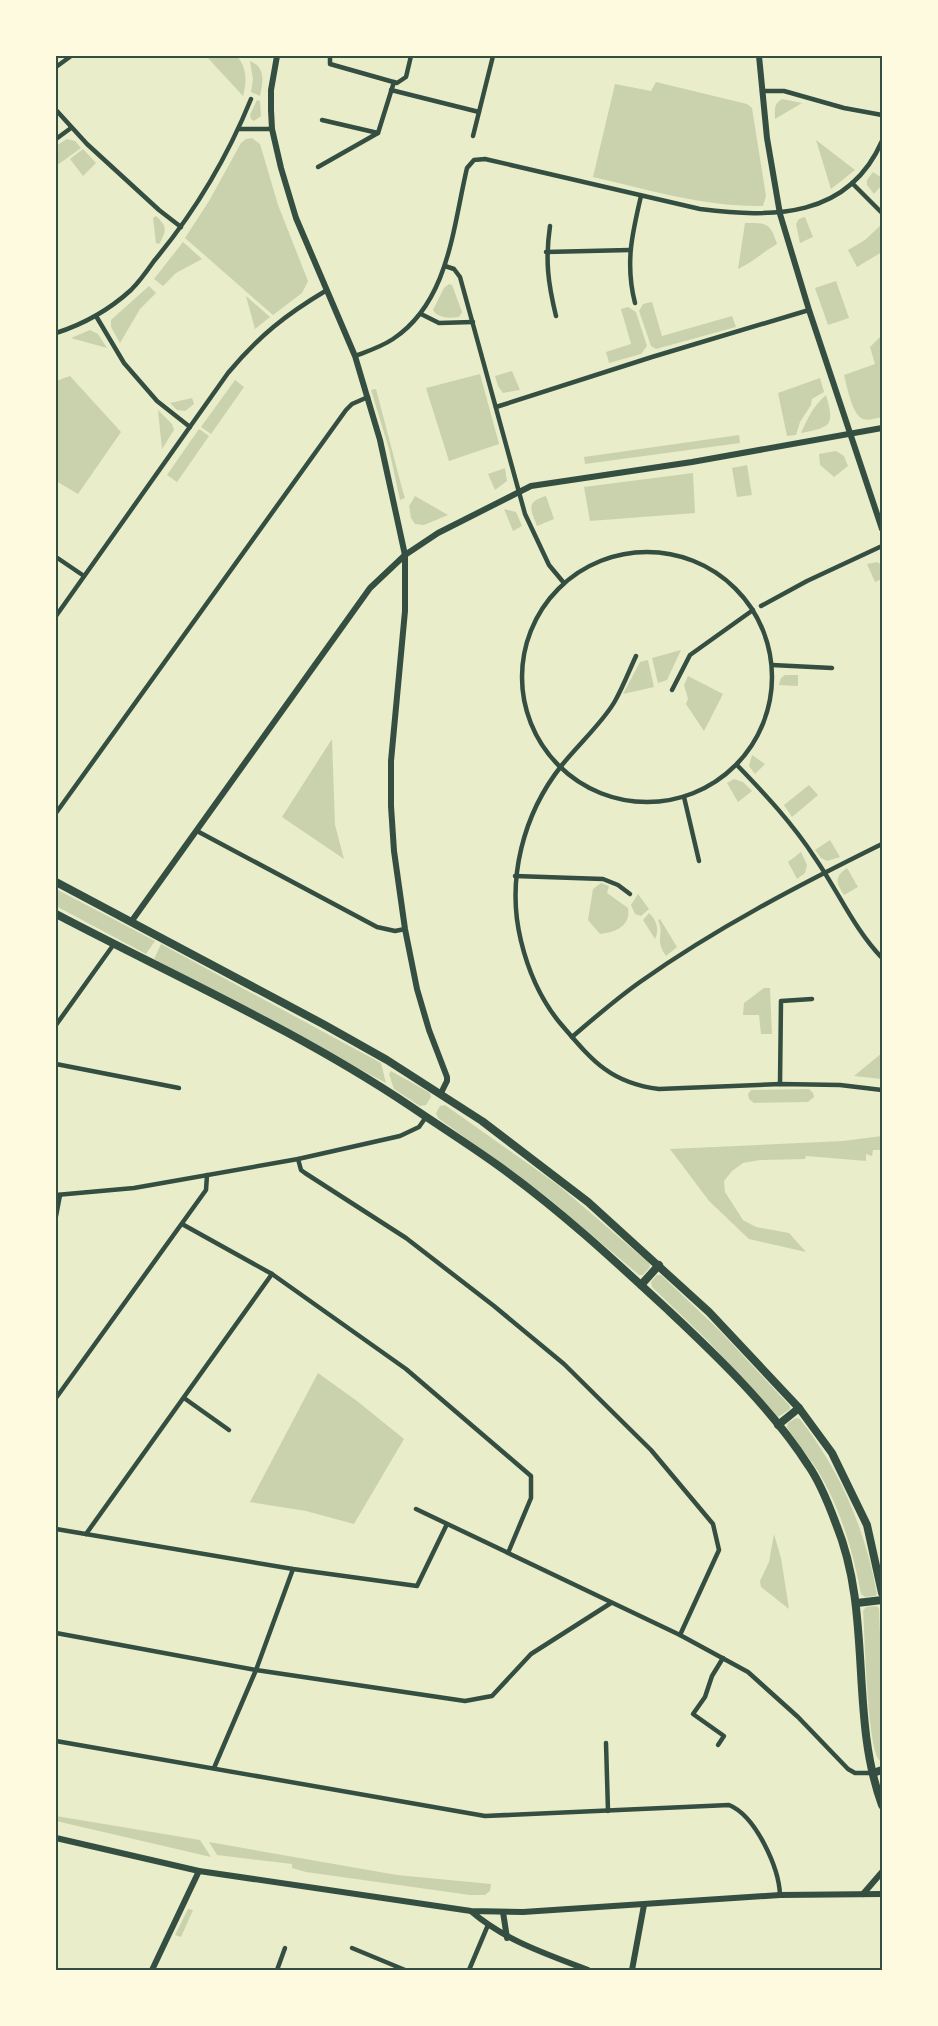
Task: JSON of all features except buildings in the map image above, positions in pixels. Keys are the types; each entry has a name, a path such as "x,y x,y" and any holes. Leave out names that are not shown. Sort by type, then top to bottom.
{"main road":[{"path":"56,882 323,1023 441,1093 508,1140 588,1202 709,1312 799,1408 832,1453 867,1525 882,1593"},
{"path":"56,914 213,993 310,1046 379,1087 498,1165 570,1222 641,1285 741,1382 810,1467 837,1526 857,1603 866,1728 873,1773 882,1805"},
{"path":"641,1285 659,1265"},
{"path":"778,1425 799,1408"},
{"path":"857,1603 882,1600"},
{"path":"873,1773 882,1770"}],"street":[{"path":"56,67 70,56"},
{"path":"277,56 271,90 272,129 281,168 296,218 355,356 392,491 405,555 405,611 391,760 394,851 405,929 417,989 429,1030 447,1077 441,1093"},
{"path":"330,56 330,64 398,83 406,78 411,56"},
{"path":"473,136 493,56"},
{"path":"759,56 767,138 780,214 809,310 882,530"},
{"path":"318,167 378,133 394,82"},
{"path":"392,90 479,112"},
{"path":"762,91 784,91 882,115"},
{"path":"56,333 96,316 131,289 181,227 239,129 251,99"},
{"path":"56,110 71,128 159,210 181,227"},
{"path":"322,120 378,133"},
{"path":"56,139 71,128"},
{"path":"239,129 272,129"},
{"path":"355,356 394,338 421,314 433,295 445,267 467,168 474,160 485,159 700,209 735,213 780,214 817,204 843,190 852,183 879,150 882,141"},
{"path":"852,183 882,213"},
{"path":"635,303 630,270 630,250 641,196"},
{"path":"550,226 546,252 549,287 556,316"},
{"path":"546,252 630,250"},
{"path":"445,267 454,269 460,277 525,514 549,565 564,583"},
{"path":"56,616 228,373 260,337 278,321 327,290"},
{"path":"496,407 809,310"},
{"path":"421,314 439,323 473,322"},
{"path":"96,316 130,370 157,401 190,427"},
{"path":"56,813 346,410 352,404 368,397"},
{"path":"131,922 370,588 405,555 438,533 531,486 692,462 882,428"},
{"path":"761,606 807,581 882,546"},
{"path":"643,551 686,558 724,578 753,610 766,636 772,665 772,693 766,719 754,744 737,765 712,784 684,797 651,803 618,799 587,787 560,768 535,734 523,695 524,654 538,615 564,583 601,560 643,551"},
{"path":"56,557 84,576"},
{"path":"672,690 690,655 753,610"},
{"path":"636,656 614,703 560,768 532,816 522,843 515,876 518,928 525,957 538,988 554,1015 605,1071 620,1080 638,1086 659,1089 819,1084 882,1090"},
{"path":"772,665 832,668"},
{"path":"737,765 774,804 816,858 870,945 882,958"},
{"path":"684,797 699,861"},
{"path":"197,831 377,927 395,931 405,929"},
{"path":"572,1037 626,992 735,920 882,844"},
{"path":"515,876 603,879 618,885 630,894"},
{"path":"56,1025 114,944"},
{"path":"780,1084 781,1001 812,999"},
{"path":"56,1064 179,1088"},
{"path":"56,1216 58,1195 134,1188 298,1159 400,1136 419,1127 426,1117"},
{"path":"298,1159 301,1170 406,1238 495,1305 564,1364 651,1450 713,1524 719,1550 680,1635"},
{"path":"56,1398 206,1190 207,1175"},
{"path":"182,1224 272,1274 406,1369 531,1476 531,1498 508,1553"},
{"path":"86,1534 272,1274"},
{"path":"184,1398 229,1430"},
{"path":"416,1509 680,1635 748,1672 798,1717 848,1769 855,1773 873,1773"},
{"path":"56,1529 293,1569 417,1586 447,1524"},
{"path":"214,1768 256,1670 293,1569"},
{"path":"56,1633 256,1670 465,1701 492,1696 531,1654 611,1603"},
{"path":"718,1745 724,1736 693,1714 705,1696 712,1676 723,1658"},
{"path":"56,1741 485,1816 720,1804 738,1808 750,1821 769,1855 779,1882 780,1895"},
{"path":"606,1743 608,1811"},
{"path":"56,1838 200,1870 471,1911 503,1912 644,1905 780,1895 882,1894"},
{"path":"152,1971 200,1870"},
{"path":"863,1894 882,1872"},
{"path":"873,1883 882,1880"},
{"path":"632,1971 644,1905"},
{"path":"471,1911 507,1938 588,1971"},
{"path":"503,1912 507,1938"},
{"path":"469,1971 488,1925"},
{"path":"277,1971 285,1948"},
{"path":"352,1948 405,1971"}],"green space":[{"path":"206,56 237,56 243,65 245,75 243,96"},
{"path":"250,61 261,71 260,96 251,92 253,79"},
{"path":"656,82 747,104 752,108 766,196 763,206 698,201 593,177 615,84 651,91"},
{"path":"782,99 802,103 775,119 776,105"},
{"path":"257,100 260,101 261,116 254,121 250,115"},
{"path":"252,138 260,144 278,205 308,281 302,293 273,315 185,238 209,201 241,143"},
{"path":"67,139 75,141 81,148 56,166 56,146"},
{"path":"816,140 855,170 831,189"},
{"path":"83,149 96,163 83,176 70,159"},
{"path":"873,172 882,178 882,185 874,194 867,185 867,180"},
{"path":"156,216 165,229 159,244 156,243 153,218"},
{"path":"805,217 813,237 800,243 796,224 799,219"},
{"path":"745,223 767,225 777,244 738,269"},
{"path":"882,224 882,252 857,267 848,250 865,240"},
{"path":"183,242 202,259 176,273 163,286 154,279"},
{"path":"836,281 849,318 828,325 815,288"},
{"path":"449,284 452,285 462,312 459,317 448,318 433,310 444,288"},
{"path":"149,286 156,293 140,309 120,343 111,327 111,320"},
{"path":"246,296 270,317 255,329"},
{"path":"652,302 662,336 732,316 736,327 656,349 651,346 639,311 643,304"},
{"path":"628,307 636,312 647,346 641,354 609,363 606,352 631,344 621,309"},
{"path":"90,330 98,334 107,348 71,338"},
{"path":"882,335 882,417 865,420 859,416 853,406 844,375 875,364 870,347"},
{"path":"512,371 520,390 503,393 495,376"},
{"path":"480,374 499,444 449,461 426,388"},
{"path":"70,376 121,432 78,494 56,481 56,381"},
{"path":"820,378 824,392 812,399 796,435 787,436 778,393"},
{"path":"235,380 244,387 211,434 201,427"},
{"path":"376,389 405,498 400,500 389,449 371,390"},
{"path":"826,395 830,413 828,423 819,429 801,433 814,408"},
{"path":"192,398 194,404 185,411 177,410 170,403"},
{"path":"158,410 172,424 174,430 162,449"},
{"path":"199,429 209,436 177,482 167,475"},
{"path":"739,435 740,443 585,464 584,457"},
{"path":"836,451 844,456 848,466 834,477 820,465 819,454"},
{"path":"747,465 752,495 737,497 732,468"},
{"path":"505,468 507,481 495,490 488,474"},
{"path":"693,473 695,513 590,521 584,487"},
{"path":"415,496 448,515 424,525 415,524 411,518 409,506"},
{"path":"546,496 554,519 537,526 531,507 539,498"},
{"path":"504,509 516,512 522,526 513,531"},
{"path":"877,562 882,565 882,579 875,582 867,564"},
{"path":"681,650 667,680 658,683 652,658"},
{"path":"648,660 654,687 623,694 640,662"},
{"path":"785,675 798,675 798,686 779,685 781,678"},
{"path":"688,676 723,694 704,731 686,704 688,699 684,685"},
{"path":"332,739 335,825 344,859 282,817"},
{"path":"752,755 765,764 755,774 749,766"},
{"path":"734,779 743,782 752,791 738,802 727,783"},
{"path":"809,785 818,795 792,817 784,805"},
{"path":"830,840 840,857 827,861 821,858 815,850"},
{"path":"801,852 807,865 805,873 797,879 788,862"},
{"path":"847,868 858,887 844,895 839,887 838,877"},
{"path":"601,883 609,886 607,893 628,908 628,914 625,924 621,927 612,932 600,934 588,920 593,889"},
{"path":"56,889 155,941 146,954 56,906"},
{"path":"638,894 649,909 641,916 635,914 631,905"},
{"path":"649,913 656,925 655,939 643,920"},
{"path":"660,919 677,947 666,956 660,941 661,930 658,920"},
{"path":"161,944 381,1063 386,1083 154,959"},
{"path":"764,988 770,988 772,1034 761,1034 759,1015 743,1015 744,1003"},
{"path":"882,1053 882,1079 854,1076"},
{"path":"391,1071 430,1093 431,1097 426,1105 420,1106 394,1089 389,1074"},
{"path":"809,1089 814,1097 808,1102 754,1103 749,1099 748,1094 751,1090"},
{"path":"445,1105 558,1185 649,1263 650,1267 643,1275 639,1275 547,1197 438,1118 436,1113 440,1106"},
{"path":"882,1136 882,1150 873,1150 872,1156 866,1154 866,1161 806,1156 805,1159 760,1160 743,1163 724,1181 725,1192 743,1220 756,1227 789,1233 806,1252 749,1239 709,1201 670,1149 843,1141"},
{"path":"657,1275 661,1275 719,1330 790,1406 790,1409 778,1417 708,1341 652,1287 651,1282"},
{"path":"318,1373 404,1439 354,1524 306,1511 250,1502"},
{"path":"796,1418 800,1419 815,1439 849,1502 866,1547 877,1594 875,1596 865,1597 861,1594 850,1545 839,1513 816,1468 787,1427 788,1423"},
{"path":"774,1534 781,1558 789,1609 761,1587 760,1581 769,1562"},
{"path":"866,1607 879,1608 882,1761 876,1752 869,1715 863,1611"},
{"path":"56,1816 200,1840 211,1857 56,1821"},
{"path":"209,1842 397,1875 491,1884 490,1891 485,1895 470,1895 306,1872 292,1868 292,1864 217,1855"},
{"path":"188,1909 193,1910 181,1937 175,1935"}]}
